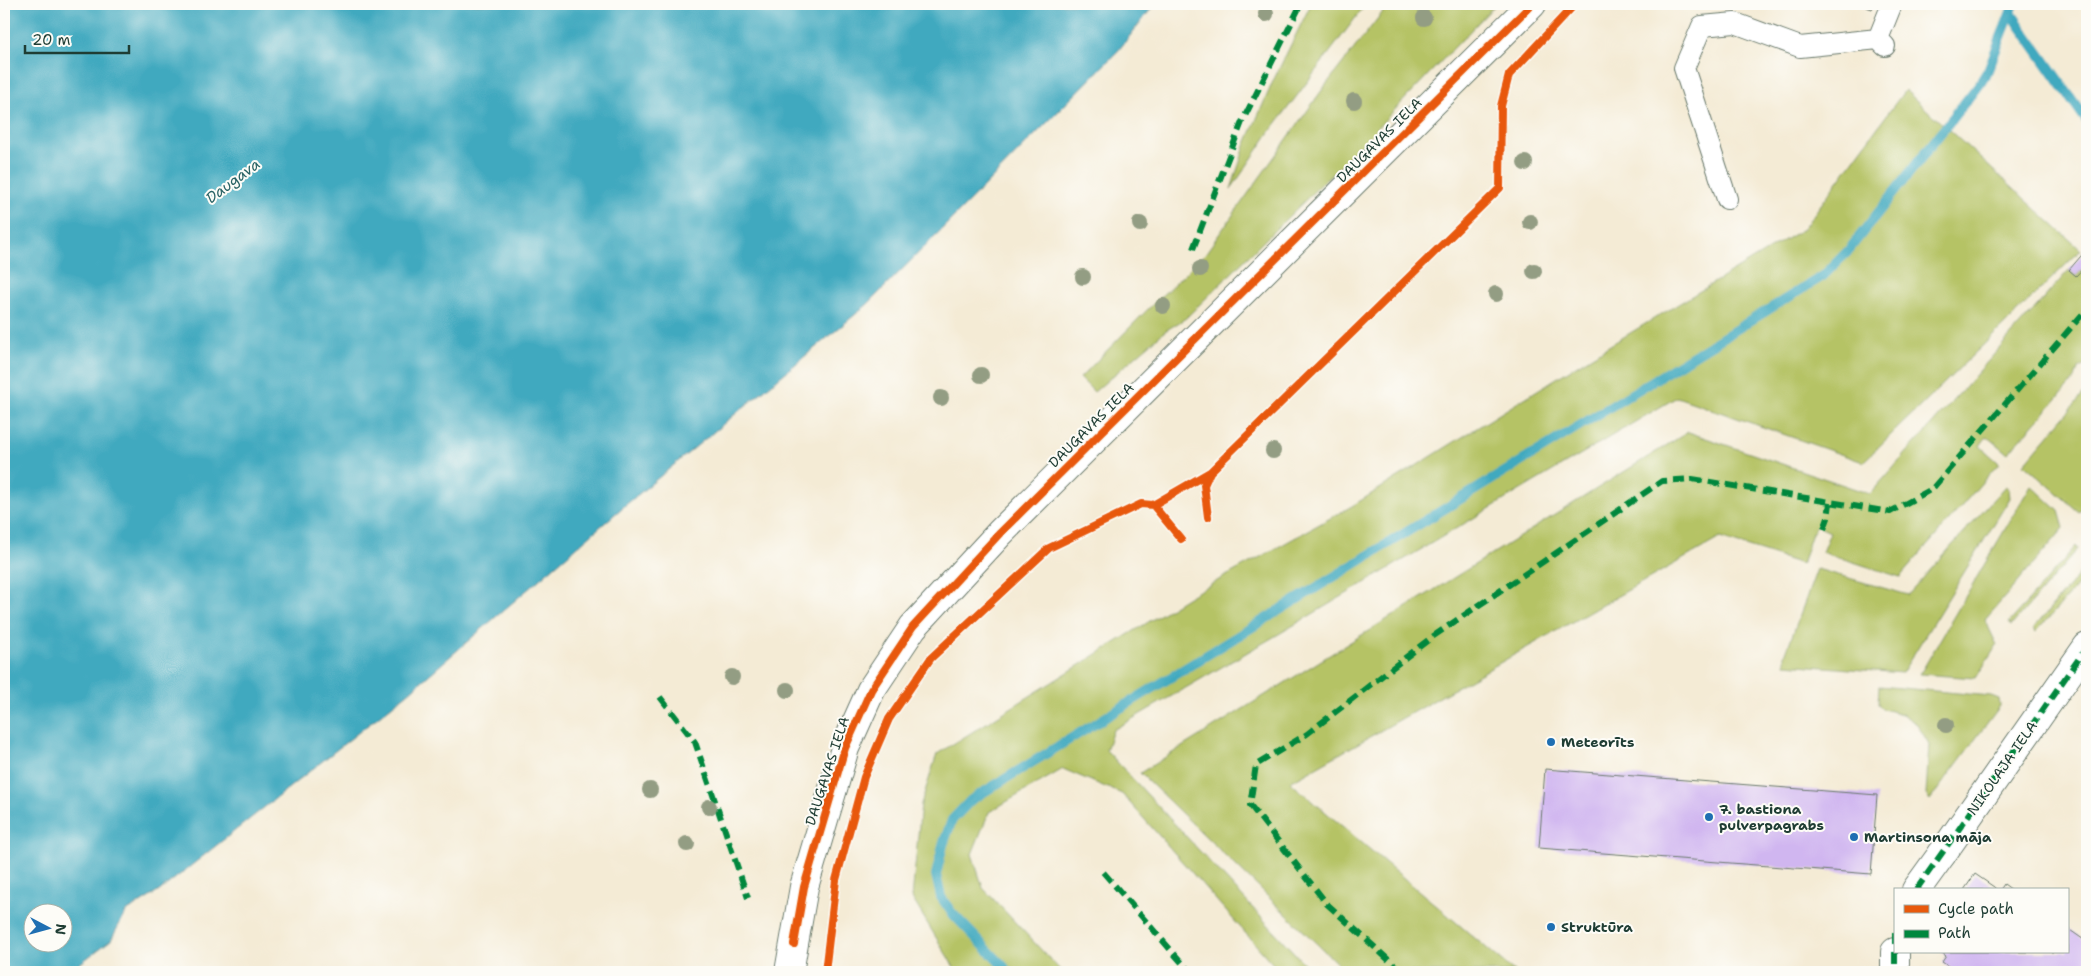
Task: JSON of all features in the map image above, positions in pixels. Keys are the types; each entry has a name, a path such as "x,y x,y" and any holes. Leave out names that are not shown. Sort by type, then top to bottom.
{"main road":[{"name":"DAUGAVAS IELA","path":"789,972 804,887 845,748 871,690 913,627 1000,533 1532,4"},
{"name":"NIKOLAJA IELA","path":"1917,888 2087,647"},
{"name":"DAUGAVAS IELA","path":"785,972 794,944"},
{"path":"1895,954 1895,972"}],"lane":[{"path":"1727,199 1684,68 1702,26 1735,23 1800,47 1882,42 1892,4"}],"green space":[{"path":"1311,4 1366,4 1272,129 1231,189 1245,146 1274,79"},
{"path":"1389,4 1496,4 1362,144 1186,318 1165,331 1094,392 1080,378 1205,254 1325,86"},
{"path":"1905,90 2081,250 1863,462 1677,397 1284,631 1113,730 1106,750 1312,972 1280,972 1122,794 1063,769 989,812 972,854 983,888 1062,972 957,972 912,898 921,804 937,754 1190,596 1352,506 1592,356 1803,229"},
{"path":"2087,263 2087,364 2078,369 2075,379 2008,453 1987,436 1980,446 1999,463 1900,577 1822,552 1830,532 1817,526 1812,533 1802,564 1720,538 1290,782 1515,972 1346,972 1140,773 1688,432 1870,494 2069,270 2076,276"},
{"path":"2087,390 2087,503 2079,512 2024,464"},
{"path":"2031,485 2059,511 2064,528 1985,620 1997,645 1976,678 1920,674"},
{"path":"2005,486 2009,489 2010,498 1902,673 1785,664 1785,655 1817,569 1908,595"},
{"path":"2076,546 2078,549 2011,626 2009,623"},
{"path":"2086,566 2087,575 2036,632 2034,628"},
{"path":"1879,686 1991,696 1999,699 2000,706 1930,800 1926,795 1929,744 1917,724 1902,714 1883,709 1878,704"}],"water":[{"name":"Daugava","path":"4,4 1155,4 1118,51 868,304 622,508 408,693 158,892 126,912 111,940 74,968 56,972 4,972"}],"building":[{"path":"1857,4 1874,4 1872,9"},
{"path":"2087,249 2087,264 2076,276 2069,270"},
{"name":"7. bastiona pulverpagrabs","path":"1545,769 1877,795 1871,874 1539,848"},
{"path":"1975,874 1995,888 1965,888"},
{"path":"2004,884 2009,888 2001,888"},
{"path":"2068,929 2087,942 2087,972 1957,972 1942,962 1946,956 1944,954 2068,954"}],"waterway":[{"path":"1009,972 952,913 941,897 936,875 943,845 952,820 971,800 1823,276 1848,251 1980,83 1988,70 2014,4"},
{"path":"2011,13 2087,121"}],"marked path":[{"path":"1193,249 1242,122 1301,4"},
{"path":"1402,972 1327,904 1250,805 1256,765 1307,734 1432,637 1662,481 1692,479 1890,512 1932,489 2087,309"},
{"path":"1824,529 1830,503"},
{"path":"1917,888 2087,647"},
{"path":"660,697 695,742 748,898"},
{"path":"1103,872 1190,972"},
{"path":"1895,954 1895,972"}],"cycle path":[{"path":"794,944 804,887 845,748 871,690 913,627 1000,533 1532,4"},
{"path":"1208,517 1204,485 1210,472 1500,188 1501,106 1509,75 1575,4"},
{"path":"1153,505 1210,472"},
{"path":"825,972 836,880 864,777 889,719 931,658 1049,548 1141,504 1153,505 1181,539"}],"place":[{"name":"Meteorīts","path":"1551,742"},
{"name":"7. bastiona pulverpagrabs","path":"1709,817"},
{"name":"Martinsona māja","path":"1854,837"},
{"name":"Struktūra","path":"1551,927"}]}
